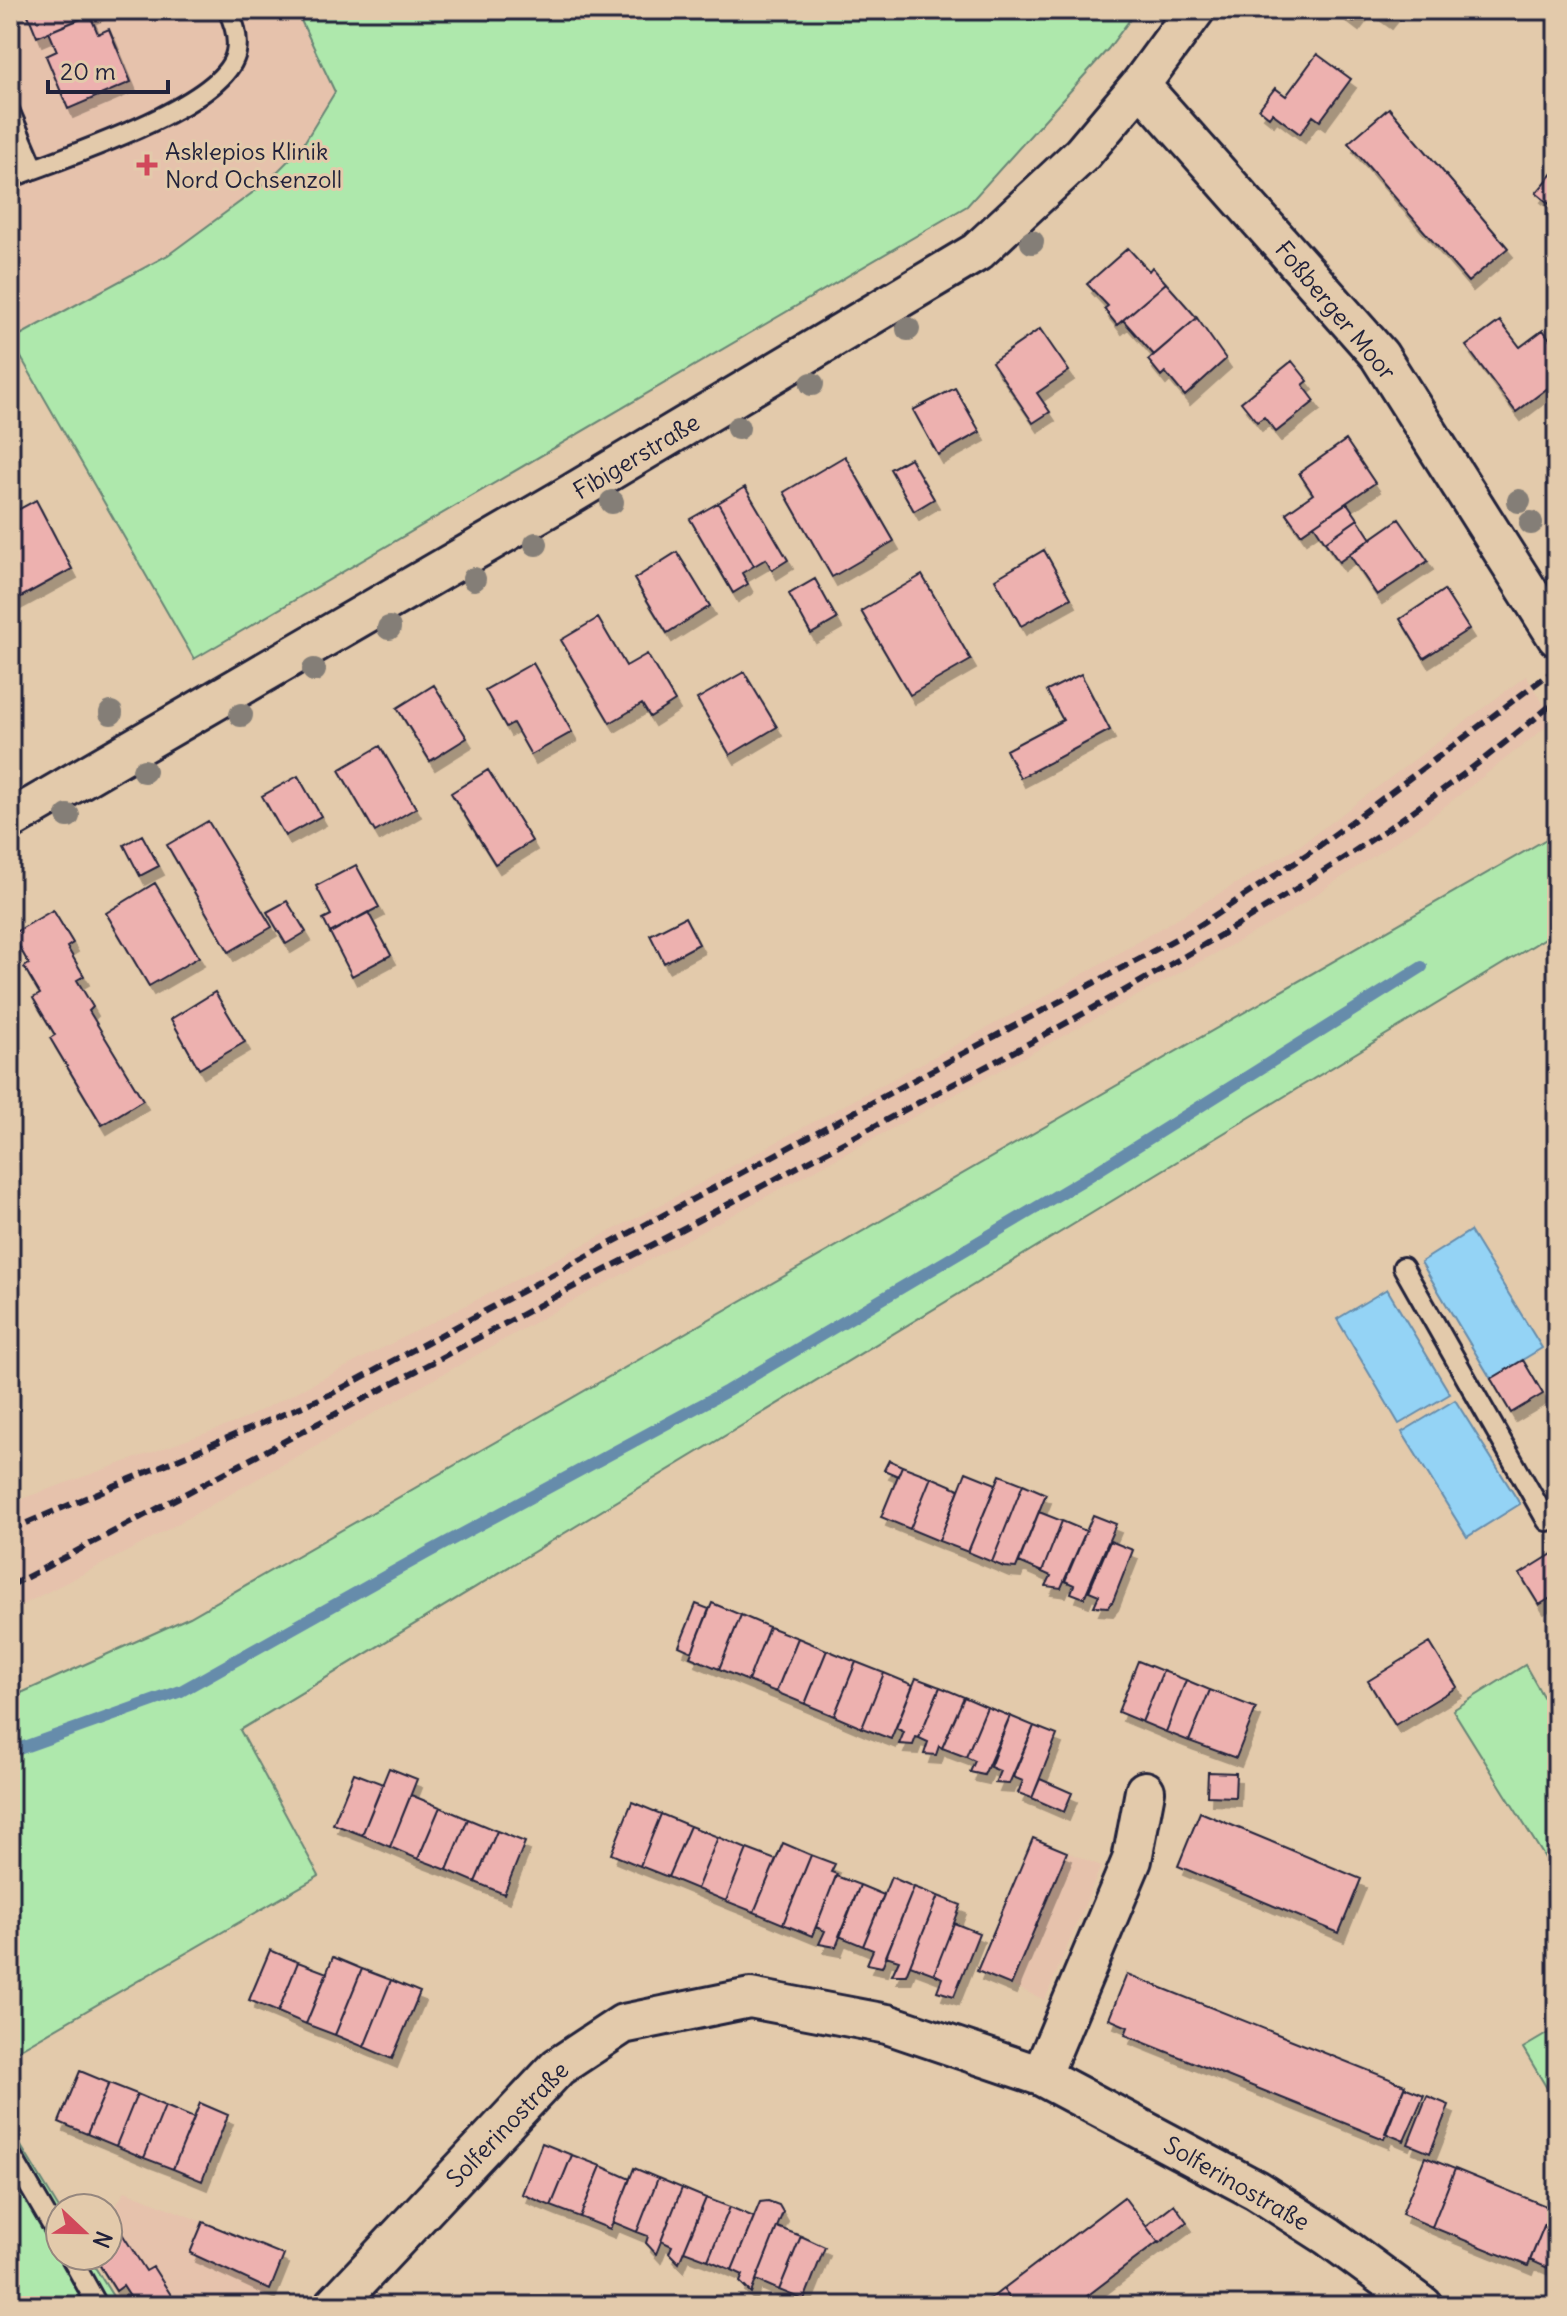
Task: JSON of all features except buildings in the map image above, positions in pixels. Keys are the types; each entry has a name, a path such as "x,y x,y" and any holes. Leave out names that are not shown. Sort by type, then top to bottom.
{"street":[{"name":"Fibigerstraße","path":"10,820 563,499 977,252 1082,154 1140,85 1195,10"},
{"name":"Foßberger Moor","path":"1140,85 1379,355 1557,637"},
{"path":"1041,2076 1132,1860 1145,1791"},
{"name":"Solferinostraße","path":"334,2306 558,2067 623,2024 750,1998 887,2024 1041,2076 1256,2190 1328,2236 1423,2306"}],"lane":[{"path":"10,178 177,112 220,79 236,54 235,26 228,10"},
{"path":"10,112 34,168"},
{"path":"1403,1267 1547,1521 1557,1519"},
{"path":"10,2153 44,2211"},
{"path":"79,2272 98,2306"}],"shaded area":[{"name":"Asklepios Klinik Nord Ochsenzoll","path":"10,10 296,10 335,92 301,148 267,182 168,255 11,340"},
{"path":"1526,676 1554,721 1426,821 1281,918 553,1312 140,1545 10,1611 10,1503 240,1421 640,1216 1044,997 1298,847"},
{"path":"1067,1852 1101,1866 1045,2000 1011,1985"},
{"path":"124,2193 203,2222 190,2253 270,2290 251,2306 178,2306 153,2267 146,2271 124,2237"}],"green space":[{"path":"296,10 1137,10 1108,49 967,206 194,659 11,340 168,255 267,182 301,148 335,92"},
{"path":"1557,833 1557,931 240,1730 319,1876 10,2055 10,1698 190,1617"},
{"path":"1525,1665 1557,1721 1557,1877 1453,1710"},
{"path":"1557,2028 1557,2105 1523,2048"},
{"path":"10,2128 49,2192 44,2192 44,2272 98,2272 119,2306 10,2306"}],"water":[{"path":"1470,1231 1542,1348 1491,1379 1421,1262"},
{"path":"1387,1289 1450,1394 1399,1424 1337,1319"},
{"path":"1455,1400 1520,1504 1467,1537 1402,1432"}],"waterway":[{"path":"10,1752 181,1691 427,1553 727,1391 1083,1180 1422,967"}],"railway":[{"path":"10,1530 331,1394 1194,929 1315,849 1557,668"},
{"path":"10,1586 1110,999 1204,945 1385,830 1473,767 1557,700"}],"place":[{"name":"Asklepios Klinik Nord Ochsenzoll","path":"147,165"}]}
